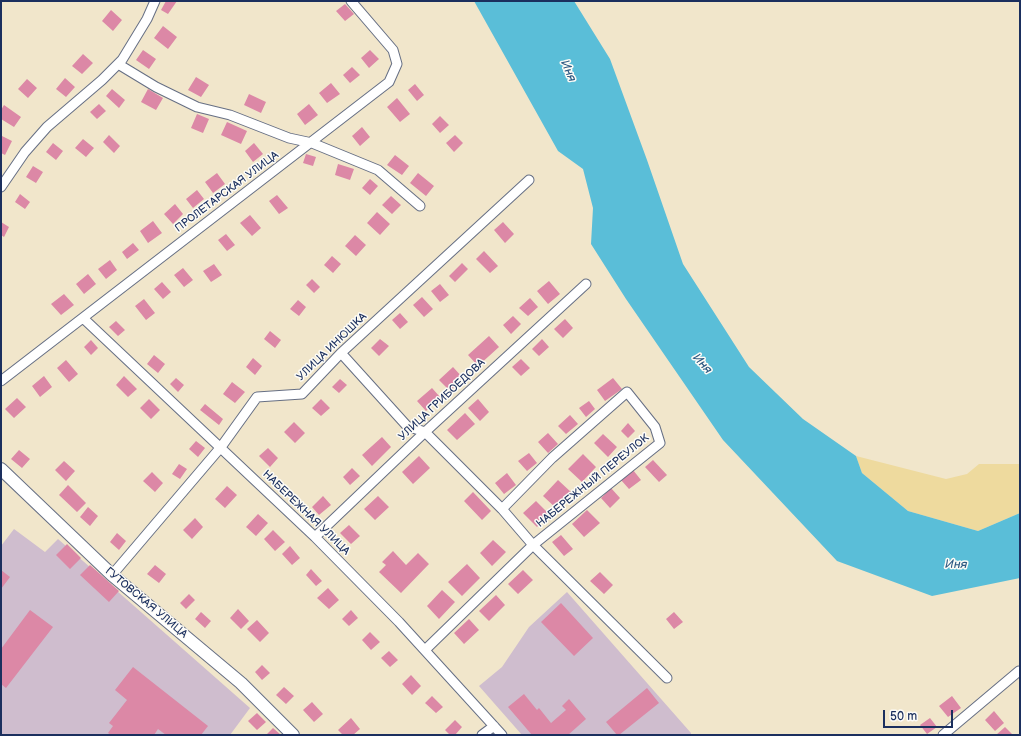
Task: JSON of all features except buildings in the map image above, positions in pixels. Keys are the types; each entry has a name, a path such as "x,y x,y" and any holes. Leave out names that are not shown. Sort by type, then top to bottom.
{"street":[{"path":"1,187 25,152 47,127 102,80 122,60 155,1"},
{"name":"ПРОЛЕТАРСКАЯ УЛИЦА","path":"1,381 390,82 397,64 393,50 351,1"},
{"path":"118,64 156,87 197,107 230,115 289,138 312,142 378,170 420,206"},
{"name":"УЛИЦА ИНЮШКА","path":"112,575 221,447 257,397 302,394 341,353 529,180"},
{"name":"УЛИЦА ГРИБОЕДОВА","path":"315,537 425,432 586,284"},
{"name":"НАБЕРЕЖНАЯ УЛИЦА","path":"84,318 315,537 399,622 502,735"},
{"path":"341,353 407,426 425,432 502,509 533,545 667,678"},
{"name":"НАБЕРЕЖНЫЙ ПЕРЕУЛОК","path":"425,650 533,545 660,443 655,427 626,392 552,458 502,509"},
{"name":"ГУТОВСКАЯ УЛИЦА","path":"1,469 112,575 241,684 294,735"},
{"path":"943,735 1019,671"},
{"path":"482,735 494,726"}],"shaded area":[{"path":"14,529 45,552 58,539 250,708 230,735 1,735 1,546"},
{"path":"567,592 691,733 691,735 522,735 479,686 502,667 529,627"}],"sand":[{"path":"856,456 946,479 967,474 979,464 1020,464 1020,513 978,531 908,511 862,473"}],"water":[{"name":"Иня","path":"474,1 574,1 610,59 683,264 749,367 803,419 856,456 862,473 908,511 978,531 1020,513 1020,578 932,596 837,561 723,440 626,299 591,244 593,208 583,169 558,151"}]}
